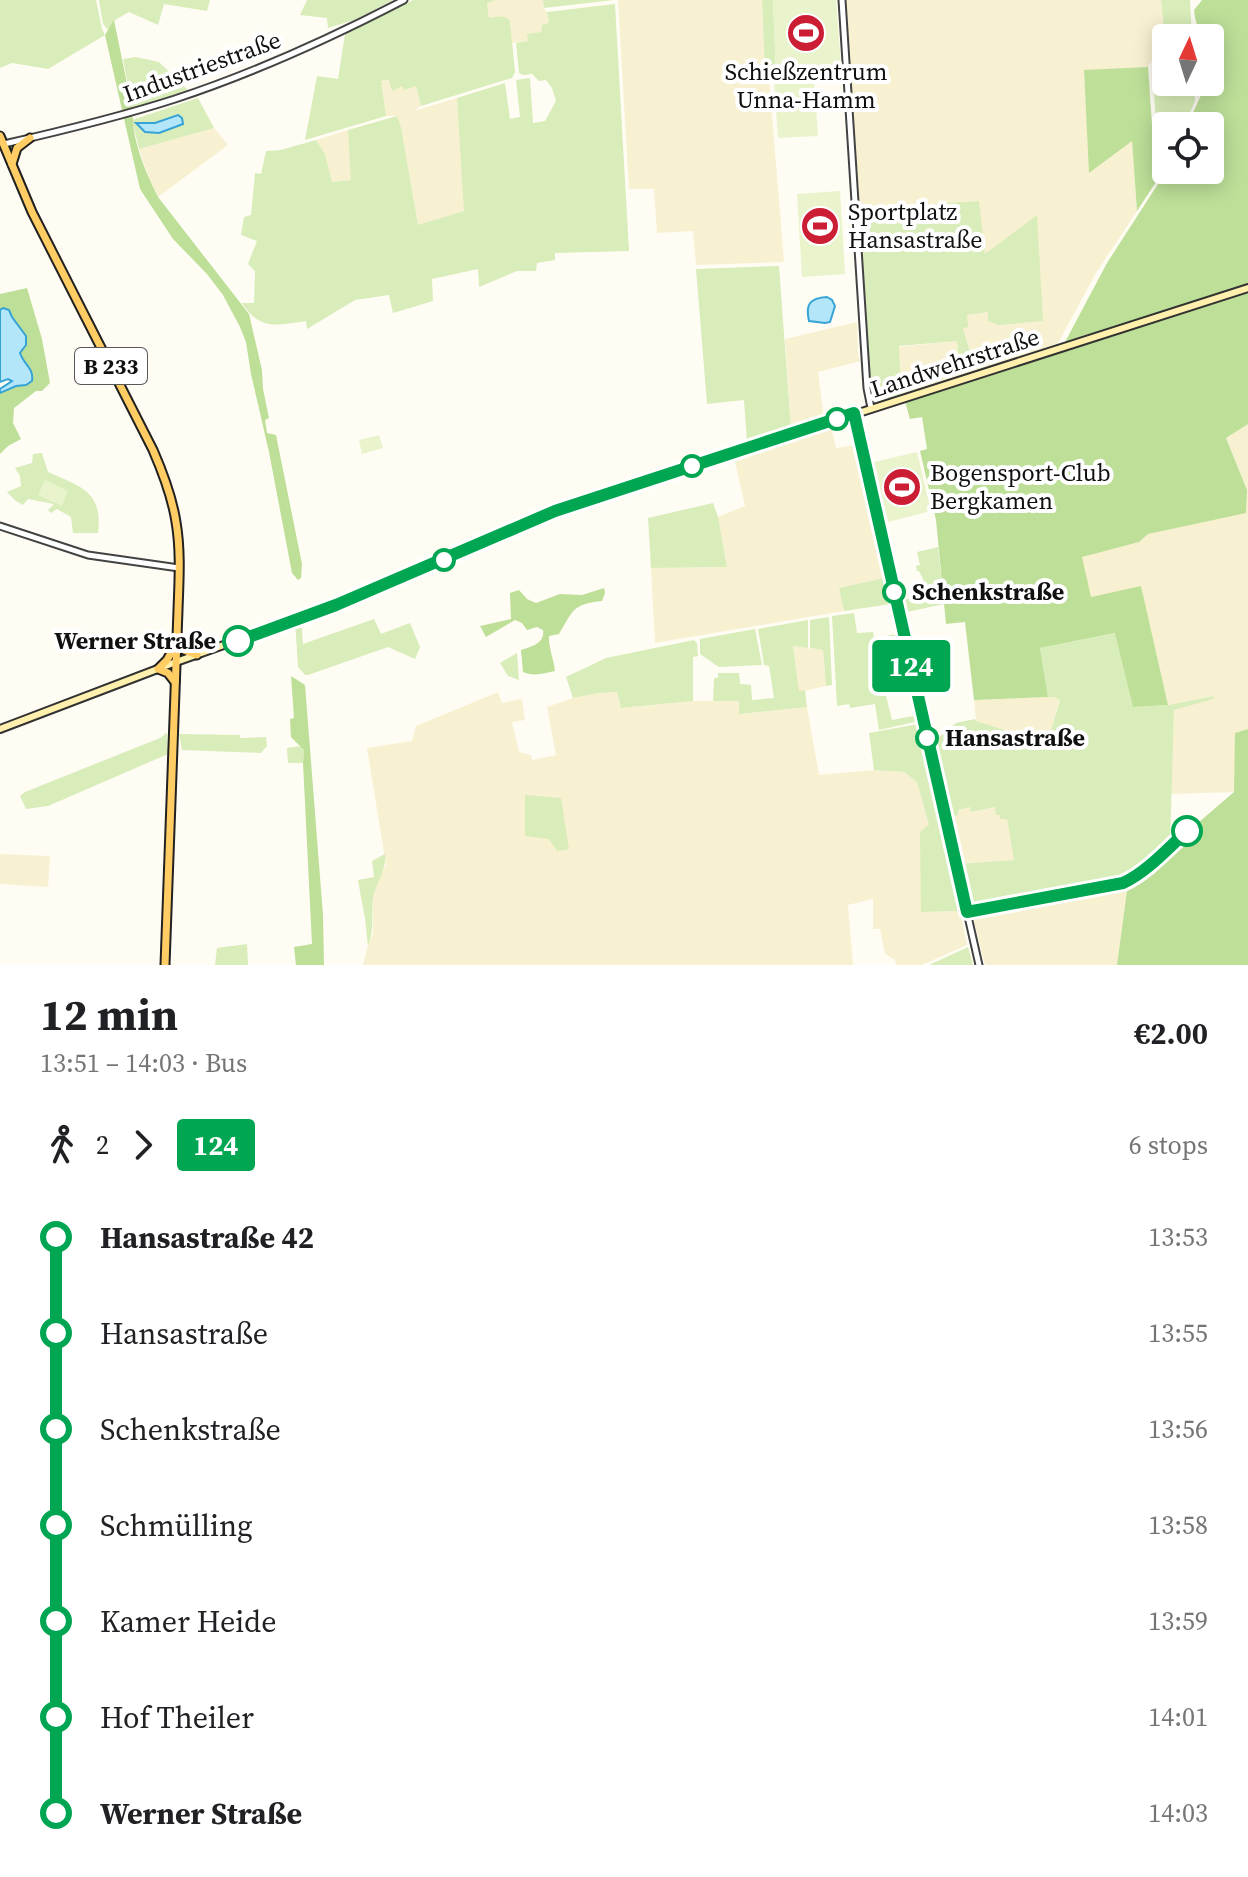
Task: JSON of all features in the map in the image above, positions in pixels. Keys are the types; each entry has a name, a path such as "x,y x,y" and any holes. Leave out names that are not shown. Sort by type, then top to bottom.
{"main road":[{"path":"11,166 17,148 30,138"},
{"name":"B 233","path":"1,142 32,212 142,426 163,473 177,523 177,642 165,965"},
{"name":"Landwehrstraße","path":"0,729 336,605 555,511 1248,288"},
{"path":"175,682 168,673 158,669 177,642 184,650 197,655"}],"street":[{"name":"Industriestraße","path":"1,142 30,138 141,110 224,82 294,53 404,0"},
{"path":"842,0 867,388 871,408"},
{"path":"854,413 979,965"},
{"path":"0,526 88,555 179,568"}],"shaded area":[{"path":"496,0 543,0 549,24 542,33 528,41 512,43 510,21 489,18 487,3"},
{"path":"618,0 762,0 765,73 769,77 784,262 696,265 693,231 657,233 654,189 629,189"},
{"path":"845,0 1161,0 1163,24 1152,24 1152,61 1148,67 1084,71 1090,172 1132,140 1137,211 1096,273 1056,347 901,394 898,347 957,341 959,363 973,360 963,327 967,315 988,312 1037,216 985,255 978,201 860,208"},
{"path":"389,80 402,86 416,86 421,106 413,111 457,98 465,211 418,226 401,127 397,116 386,116 380,82"},
{"path":"214,128 228,145 158,197 139,149"},
{"path":"348,130 352,180 332,182 325,154 316,140"},
{"path":"857,322 858,357 861,361 818,372 824,419 791,429 785,339"},
{"path":"1248,424 1248,729 1235,733 1235,792 1171,794 1174,710 1213,696 1168,705 1141,587 1090,597 1081,556 1139,542 1148,534 1247,490 1226,438"},
{"path":"831,427 836,448 855,445 884,578 839,588 844,611 655,643 651,568 727,567 718,517 745,506 734,457"},
{"path":"793,646 823,650 826,686 799,692"},
{"path":"498,692 502,703 522,699 525,720 512,722 519,752 531,755 532,760 556,755 547,707 573,698 617,692 621,708 693,701 739,701 740,714 807,707 819,775 874,770 904,772 917,782 929,825 922,912 960,911 967,945 922,965 896,965 895,960 885,954 880,929 873,929 873,899 848,905 853,965 363,965 373,934 373,899 386,865 367,748 412,741 416,726"},
{"path":"1055,697 1060,700 1050,733 1038,741 976,721 974,700"},
{"path":"970,807 972,812 996,807 1007,818 1014,860 959,864 949,817 957,815 957,810"},
{"path":"0,854 50,856 48,887 0,884"},
{"path":"1128,883 1117,965 985,965 972,913"}],"green space":[{"path":"0,0 96,0 105,35 48,69 12,63 0,68"},
{"path":"99,0 210,0 207,11 164,4 158,25 129,12 115,20 109,31 103,24"},
{"path":"307,0 393,0 354,20 328,28 327,18 300,15"},
{"path":"413,0 496,0 487,3 489,18 503,17 510,21 515,72 512,78 421,106 416,86 404,90 402,86 392,91 389,80 381,81 386,116 305,140 317,76 338,79 345,34"},
{"path":"543,0 614,0 544,8"},
{"path":"762,0 773,0 776,72 765,73"},
{"name":"Schießzentrum Unna-Hamm","path":"773,0 836,0 841,66 776,72"},
{"path":"1161,0 1190,0 1191,24 1163,24"},
{"path":"1202,0 1248,0 1248,283 1064,344 1107,263 1158,184 1224,184 1224,112 1193,112 1201,96 1224,96 1224,24 1197,24 1194,10"},
{"path":"615,4 629,251 555,253 555,260 537,263 536,271 517,271 479,287 478,269 432,279 433,301 393,313 389,295 355,300 307,329 306,321 270,324 249,312 242,303 254,303 255,271 248,264 257,241 241,235 244,217 251,215 255,173 261,174 266,151 316,140 325,154 332,182 351,180 348,130 397,116 418,225 464,211 457,98 505,83 510,119 520,117 516,80 530,78 533,123 545,121 556,101 552,88 546,80 539,81 532,74 519,73 516,43 528,41 527,34 542,32 542,25 549,23 547,12"},
{"path":"114,20 137,145 158,197 249,314 262,370 269,418 265,420 267,433 276,435 302,564 301,578 298,580 292,573 246,342 240,327 223,295 173,239 140,189 105,35"},
{"path":"136,57 159,62 193,95 133,113 123,59"},
{"path":"1148,67 1152,184 1155,184 1137,211 1132,141 1089,173 1084,70"},
{"path":"814,78 818,136 778,138 774,81"},
{"path":"1154,96 1195,96 1190,112 1155,112"},
{"path":"198,98 214,128 139,149 132,120"},
{"name":"Sportplatz Hansastraße","path":"840,191 845,274 802,277 797,194"},
{"path":"979,201 985,254 1037,215 1043,321 999,325 988,321 988,312 967,315 968,327 963,328 973,361 959,364 957,341 899,346 901,394 887,398 875,396 869,388 860,208"},
{"path":"779,266 791,429 747,443 744,400 707,404 696,269"},
{"path":"27,288 42,339 50,383 14,408 13,423 21,439 0,454 0,393 16,386 23,363 20,352 26,336 9,310 0,310 0,294"},
{"path":"1248,293 1248,424 1226,438 1247,490 1246,513 1148,534 1139,542 1082,557 1091,597 1141,586 1168,705 1133,707 1115,633 1040,648 1048,697 974,700 965,622 946,624 936,520 920,451 927,449 922,417 910,419 904,398"},
{"path":"379,435 383,448 362,454 359,440"},
{"name":"Bogensport-Club Bergkamen","path":"917,452 931,511 888,522 874,462"},
{"path":"42,453 48,472 80,487 93,499 99,519 98,533 73,533 71,517 57,509 51,513 48,510 54,504 28,499 23,505 7,492 21,486 15,468 32,463 33,454"},
{"path":"45,480 68,491 62,506 38,495"},
{"path":"713,503 727,567 651,568 648,518"},
{"path":"938,547 944,604 902,613 899,601 925,595 923,579 916,566 920,565 917,552"},
{"path":"884,578 891,604 844,611 839,588"},
{"path":"604,588 602,601 579,607 559,634 549,636 555,671 523,672 521,650 540,641 543,630 537,627 527,630 515,620 486,637 480,626 511,619 510,593 519,590 536,603 560,594 582,595"},
{"path":"854,613 857,633 873,632 874,638 897,634 904,658 878,663 892,720 918,715 919,721 879,730 875,704 850,708 849,704 837,706 832,616"},
{"path":"829,617 832,685 826,686 823,650 810,648 810,620"},
{"path":"301,618 303,644 374,619 381,634 410,623 420,647 415,659 388,647 305,675 298,667 295,620"},
{"path":"808,620 808,648 793,646 799,691 805,690 807,707 739,714 739,701 713,701 714,678 718,678 718,673 739,673 740,684 751,685 752,700 774,698 758,629"},
{"path":"755,629 762,665 719,667 700,654 700,639"},
{"path":"1116,633 1133,707 1168,705 1214,696 1213,699 1174,710 1170,846 1127,880 970,911 959,864 1014,860 1007,819 996,815 995,807 971,812 970,807 958,810 958,815 949,817 932,743 956,723 975,719 1039,741 1050,733 1060,701 1048,697 1040,648"},
{"path":"694,640 698,656 693,657 693,701 621,708 617,692 573,698 566,677 606,658"},
{"path":"517,653 519,680 508,676 500,663"},
{"path":"291,676 305,685 324,965 296,965 294,947 312,944 304,750 291,737 290,719 294,718"},
{"path":"918,724 960,911 921,912 920,832 929,825 917,782 904,772 874,770 869,733"},
{"path":"1248,729 1248,965 1117,965 1128,883 1234,792 1235,733"},
{"path":"167,733 168,754 48,806 26,809 20,796 25,792"},
{"path":"179,734 266,737 267,746 261,753 182,750"},
{"path":"301,746 304,750 303,763 288,763 287,748"},
{"path":"525,795 561,798 569,849 557,851 549,839 525,836"},
{"path":"385,854 373,899 368,946 358,880 374,877 372,861"},
{"path":"247,944 248,965 215,965 217,948"},
{"path":"968,947 973,965 929,965"}],"water":[{"path":"178,115 183,124 159,133 145,132 136,123 155,123"},
{"path":"827,297 835,306 830,322 809,321 810,303"},
{"path":"0,310 9,310 26,336 26,345 20,353 30,370 32,381 0,393 0,389 12,381 0,382"}],"bus line":[{"name":"124","path":"238,641 336,605 555,511 854,413 967,912 1123,883 1149,865 1187,831"}],"place":[{"name":"Schießzentrum Unna-Hamm","path":"806,33"},
{"name":"Sportplatz Hansastraße","path":"820,226"},
{"name":"Bogensport-Club Bergkamen","path":"902,487"},
{"name":"Schenkstraße","path":"894,592"},
{"name":"Werner Straße","path":"238,641"},
{"name":"Hansastraße","path":"927,738"}]}
